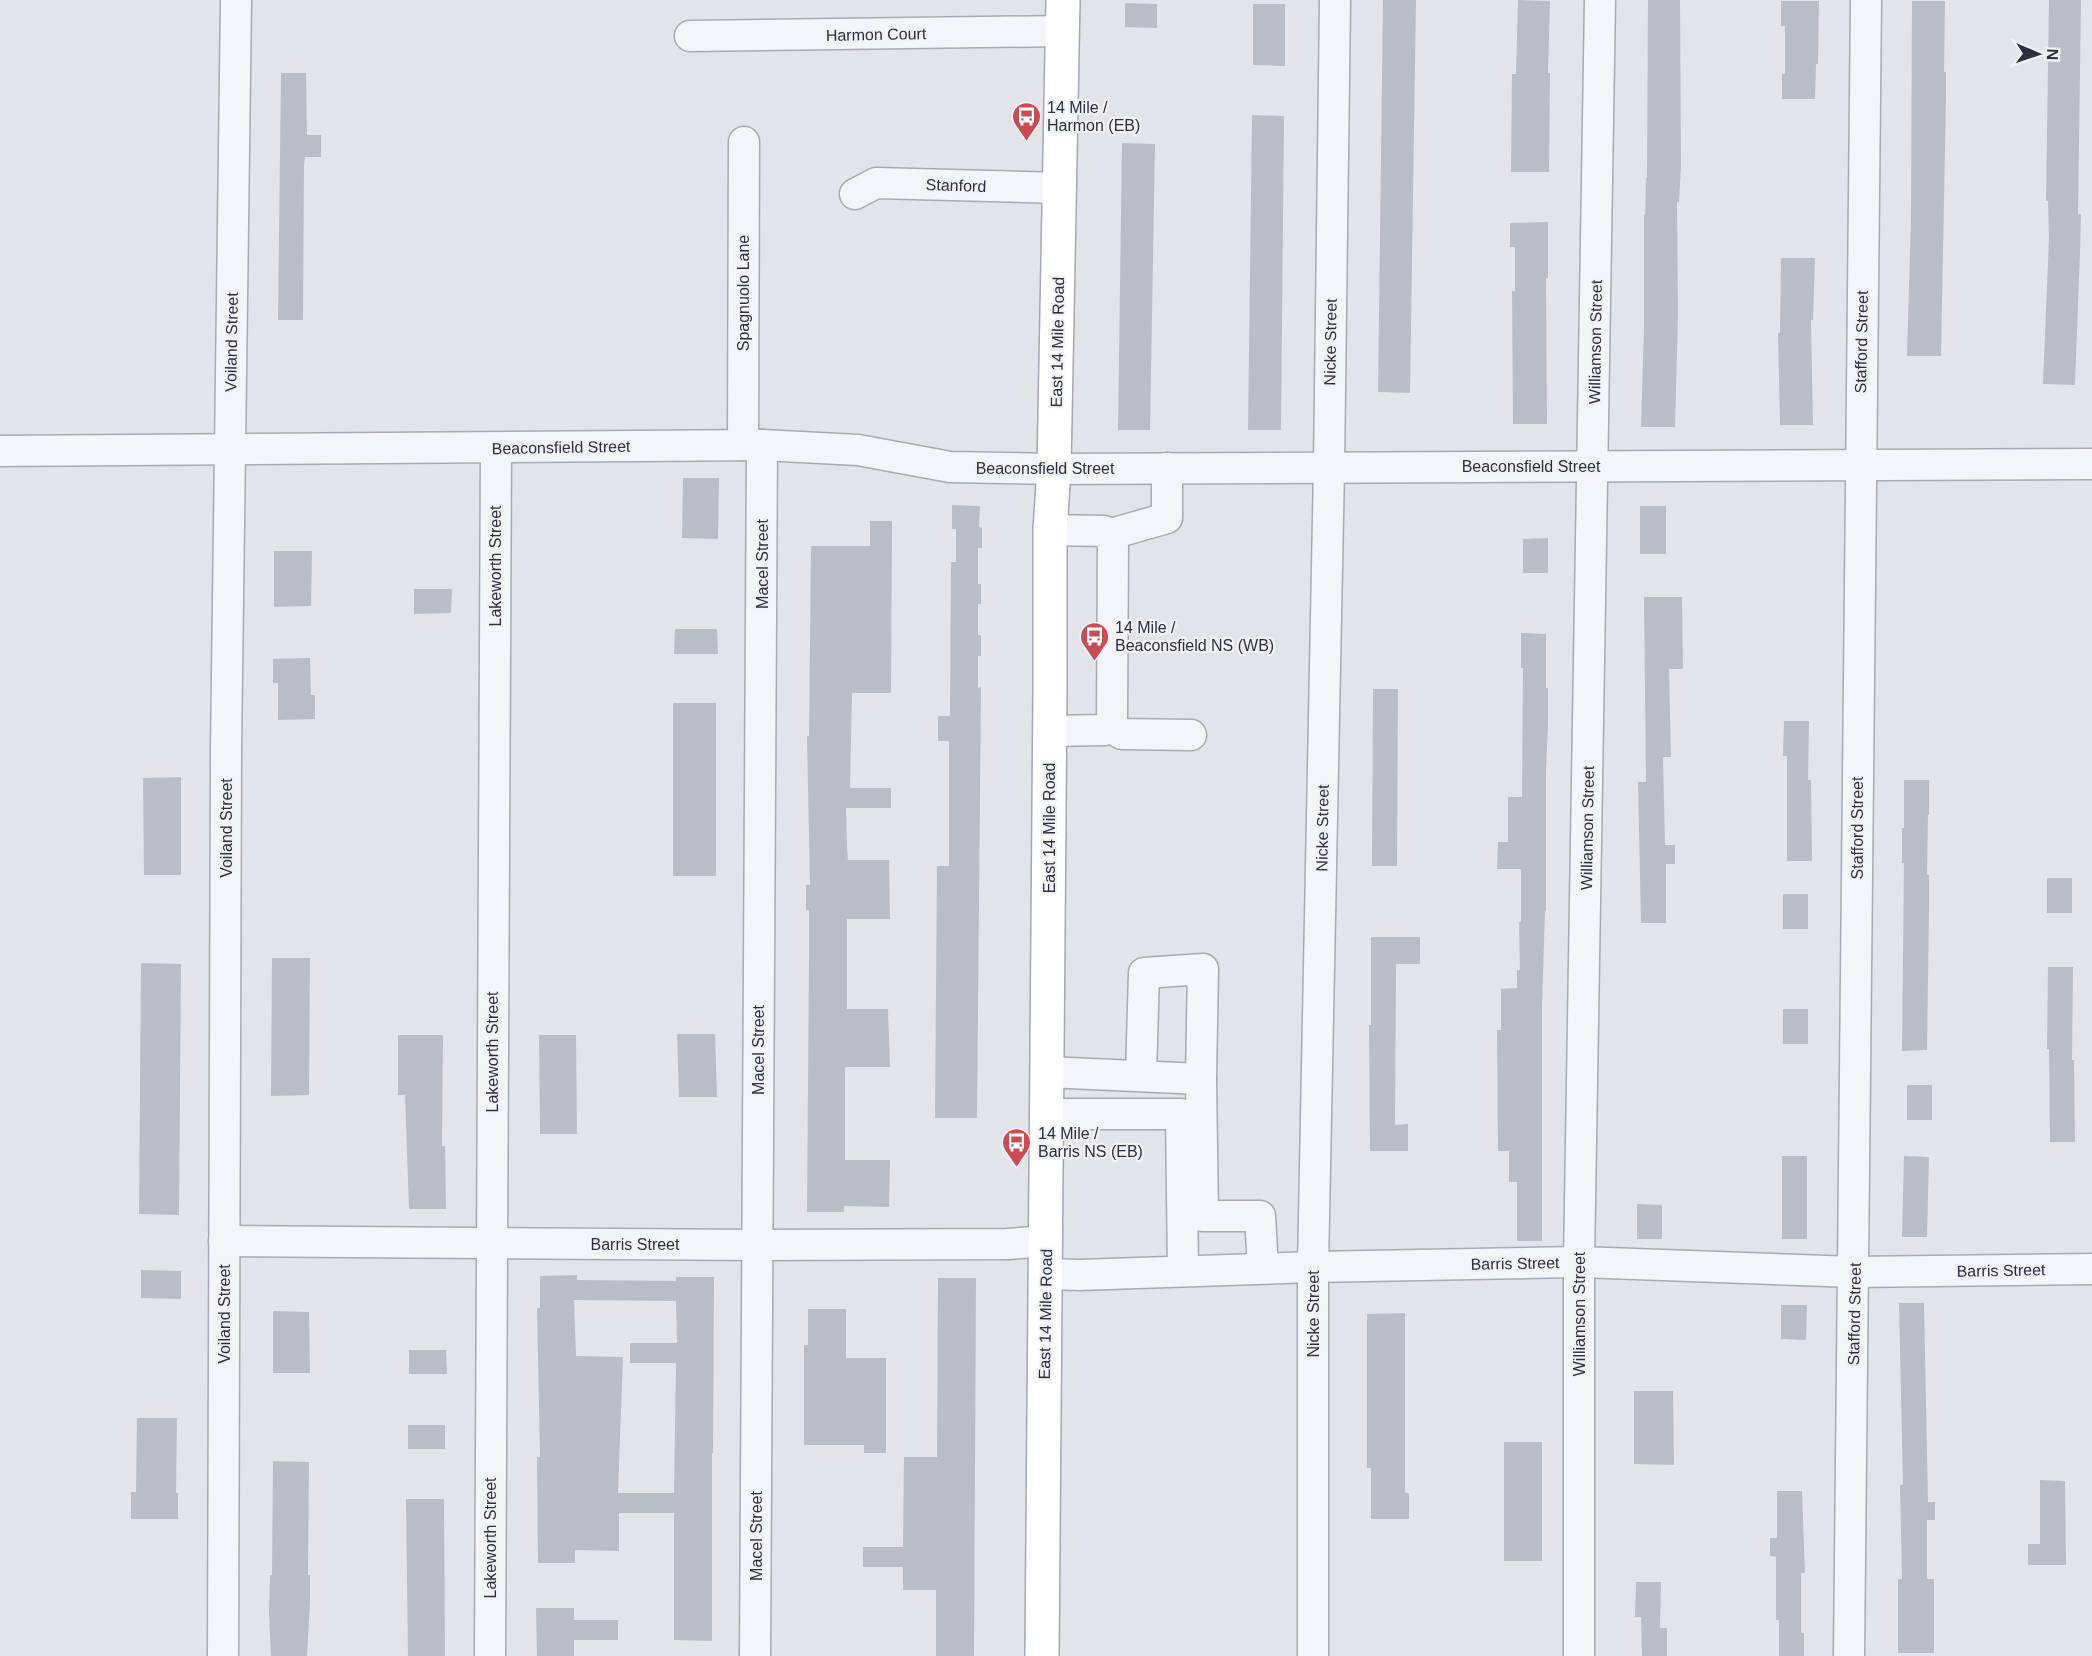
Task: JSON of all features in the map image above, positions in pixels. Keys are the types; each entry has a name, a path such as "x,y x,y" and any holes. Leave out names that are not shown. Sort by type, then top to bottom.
{"main road":[{"name":"East 14 Mile Road","path":"1042,1656 1050,530 1054,469 1063,16"}],"street":[{"name":"Voiland Street","path":"223,1656 226,762 236,0"},
{"name":"Nicke Street","path":"1313,1656 1313,1266 1329,467 1335,0"},
{"name":"Williamson Street","path":"1579,1656 1579,1262 1600,0"},
{"name":"Stafford Street","path":"1849,1656 1866,0"},
{"name":"Harmon Court","path":"690,36 1063,16"},
{"name":"Spagnuolo Lane","path":"744,142 753,445"},
{"name":"Stanford","path":"855,194 876,183 1060,188"},
{"name":"Beaconsfield Street","path":"0,451 753,445 858,450 950,467 1054,469 2092,464"},
{"name":"Macel Street","path":"753,445 757,1245 755,1656"},
{"name":"Lakeworth Street","path":"490,1656 496,448"},
{"path":"1050,530 1104,531 1111,534 1167,518 1167,468"},
{"path":"1050,731 1104,730 1110,727 1112,719 1113,541 1111,534"},
{"path":"1110,727 1122,734 1191,735"},
{"path":"1141,1076 1144,973 1203,969 1201,1079 1203,1216 1260,1216 1263,1268"},
{"path":"1047,1072 1201,1079"},
{"path":"1047,1114 1181,1114 1183,1271"},
{"name":"Barris Street","path":"224,1241 757,1245 1008,1244 1046,1241"},
{"name":"Barris Street","path":"1046,1274 1079,1275 1313,1266 1579,1262 1854,1272 2092,1269"}],"building":[{"path":"1383,0 1416,0 1410,393 1378,392"},
{"path":"1518,0 1550,1 1549,172 1511,172 1512,74 1516,74"},
{"path":"1648,0 1680,0 1681,165 1679,202 1677,202 1678,315 1675,427 1641,427 1644,215 1647,178"},
{"path":"2049,0 2081,0 2078,214 2081,214 2075,385 2043,384 2049,238 2048,201 2046,201"},
{"path":"1781,1 1819,1 1815,99 1782,99 1782,74 1785,74 1785,26 1781,26"},
{"path":"1912,1 1945,1 1946,96 1941,356 1907,356 1911,219"},
{"path":"1125,3 1157,4 1157,28 1125,27"},
{"path":"1253,4 1285,4 1285,66 1253,65"},
{"path":"281,73 306,73 307,135 321,135 321,157 305,157 304,165 303,320 278,320"},
{"path":"1252,115 1284,116 1281,430 1248,430"},
{"path":"1122,143 1155,144 1150,430 1118,430"},
{"path":"1548,222 1547,424 1513,424 1512,291 1515,291 1515,247 1510,247 1510,223"},
{"path":"1781,258 1815,258 1813,320 1811,320 1813,425 1780,425 1778,333 1780,333"},
{"path":"683,478 719,478 718,539 682,538"},
{"path":"952,505 980,506 979,527 982,528 982,548 978,548 978,584 981,584 981,604 978,604 978,635 981,635 981,656 978,656 978,688 981,687 977,1118 935,1118 937,866 949,866 949,741 938,741 938,716 950,716 951,562 956,562 956,529 952,529"},
{"path":"1640,506 1666,506 1666,554 1640,554"},
{"path":"870,521 892,521 891,693 852,693 850,788 891,788 891,808 846,808 847,847 848,860 889,860 890,919 847,919 847,1009 888,1009 890,1067 845,1067 845,1160 890,1160 889,1207 844,1206 844,1212 807,1212 809,910 806,910 806,885 810,885 807,736 809,736 811,546 870,546"},
{"path":"1548,538 1548,573 1523,573 1523,539"},
{"path":"274,551 312,551 311,606 274,607"},
{"path":"414,589 452,589 451,613 414,614"},
{"path":"1644,597 1682,597 1683,669 1669,669 1671,757 1663,757 1665,845 1675,845 1675,864 1666,864 1666,923 1641,923 1638,782 1646,782"},
{"path":"675,629 717,629 718,654 674,654"},
{"path":"1521,633 1546,634 1546,688 1548,688 1546,911 1542,1006 1542,1241 1517,1241 1517,1182 1509,1182 1509,1151 1498,1151 1497,1030 1501,1030 1501,989 1517,988 1517,970 1520,970 1521,869 1497,869 1498,842 1508,842 1508,797 1522,797"},
{"path":"310,658 311,695 315,695 315,719 278,720 278,683 273,683 273,659"},
{"path":"1373,689 1398,689 1397,866 1372,866"},
{"path":"673,703 716,703 716,876 673,876"},
{"path":"1784,721 1809,721 1808,780 1811,780 1812,861 1787,861 1787,756 1783,756"},
{"path":"181,777 181,875 144,875 143,778"},
{"path":"1904,780 1929,780 1927,875 1929,875 1929,910 1927,1050 1902,1051 1904,863 1902,863 1902,828 1904,828"},
{"path":"2047,878 2072,878 2072,913 2047,913"},
{"path":"1783,894 1808,894 1808,929 1783,929"},
{"path":"1371,937 1420,937 1420,964 1396,964 1395,1125 1408,1124 1408,1151 1370,1151"},
{"path":"272,958 310,958 309,1095 271,1096"},
{"path":"141,963 181,964 179,1215 139,1214"},
{"path":"2048,967 2073,967 2072,1060 2074,1060 2075,1142 2050,1142 2049,1049 2047,1049"},
{"path":"1783,1009 1808,1009 1808,1044 1783,1044"},
{"path":"677,1034 715,1034 717,1097 679,1097"},
{"path":"398,1035 443,1035 442,1146 445,1146 446,1209 409,1209 405,1095 398,1095"},
{"path":"539,1035 576,1035 577,1134 540,1134"},
{"path":"1907,1085 1932,1085 1932,1120 1907,1120"},
{"path":"1782,1156 1807,1156 1807,1239 1782,1239"},
{"path":"1904,1156 1929,1157 1927,1237 1902,1237"},
{"path":"1637,1204 1662,1205 1662,1239 1637,1239"},
{"path":"141,1270 181,1271 181,1299 141,1298"},
{"path":"577,1275 577,1280 676,1281 676,1277 714,1277 712,1641 674,1640 674,1513 619,1513 619,1551 575,1550 575,1563 538,1563 537,1457 540,1457 537,1308 540,1308 540,1276","holes":["574,1300 676,1301 677,1343 630,1343 630,1363 676,1363 674,1493 618,1493 623,1357 576,1356"]},
{"path":"938,1278 976,1278 974,1656 936,1656 936,1590 903,1590 903,1567 863,1567 863,1547 903,1547 904,1457 937,1457"},
{"path":"1899,1303 1924,1303 1928,1502 1935,1502 1935,1520 1927,1520 1927,1579 1934,1579 1934,1653 1898,1653 1898,1579 1902,1579 1900,1485 1903,1485"},
{"path":"1781,1305 1807,1305 1806,1340 1781,1339"},
{"path":"808,1309 846,1309 846,1358 886,1358 886,1453 864,1453 864,1445 804,1445 804,1345 808,1345"},
{"path":"273,1311 309,1312 310,1373 273,1373"},
{"path":"1405,1313 1405,1493 1409,1493 1409,1519 1371,1519 1371,1468 1367,1468 1367,1314"},
{"path":"409,1350 446,1350 447,1374 409,1374"},
{"path":"1634,1391 1673,1391 1674,1465 1634,1464"},
{"path":"137,1418 177,1418 178,1519 131,1519 131,1492 136,1492"},
{"path":"408,1425 445,1425 445,1449 408,1449"},
{"path":"1504,1442 1542,1442 1542,1561 1504,1561"},
{"path":"273,1461 309,1462 308,1575 310,1575 310,1603 307,1656 271,1656 269,1613 270,1575 272,1575"},
{"path":"2040,1480 2065,1481 2066,1565 2028,1565 2028,1544 2040,1544"},
{"path":"1777,1491 1802,1491 1805,1573 1801,1573 1801,1633 1804,1633 1804,1656 1779,1656 1779,1620 1776,1620 1776,1557 1770,1556 1770,1538 1777,1538"},
{"path":"406,1499 444,1499 445,1656 408,1656"},
{"path":"1636,1582 1661,1582 1660,1628 1667,1628 1667,1656 1642,1656 1641,1617 1635,1617"},
{"path":"536,1608 574,1608 574,1620 618,1620 618,1640 574,1640 574,1656 537,1656"}],"place":[{"name":"14 Mile / Harmon (EB)","path":"1026,142"},
{"name":"14 Mile / Beaconsfield NS (WB)","path":"1094,662"},
{"name":"14 Mile / Barris NS (EB)","path":"1017,1168"}]}
